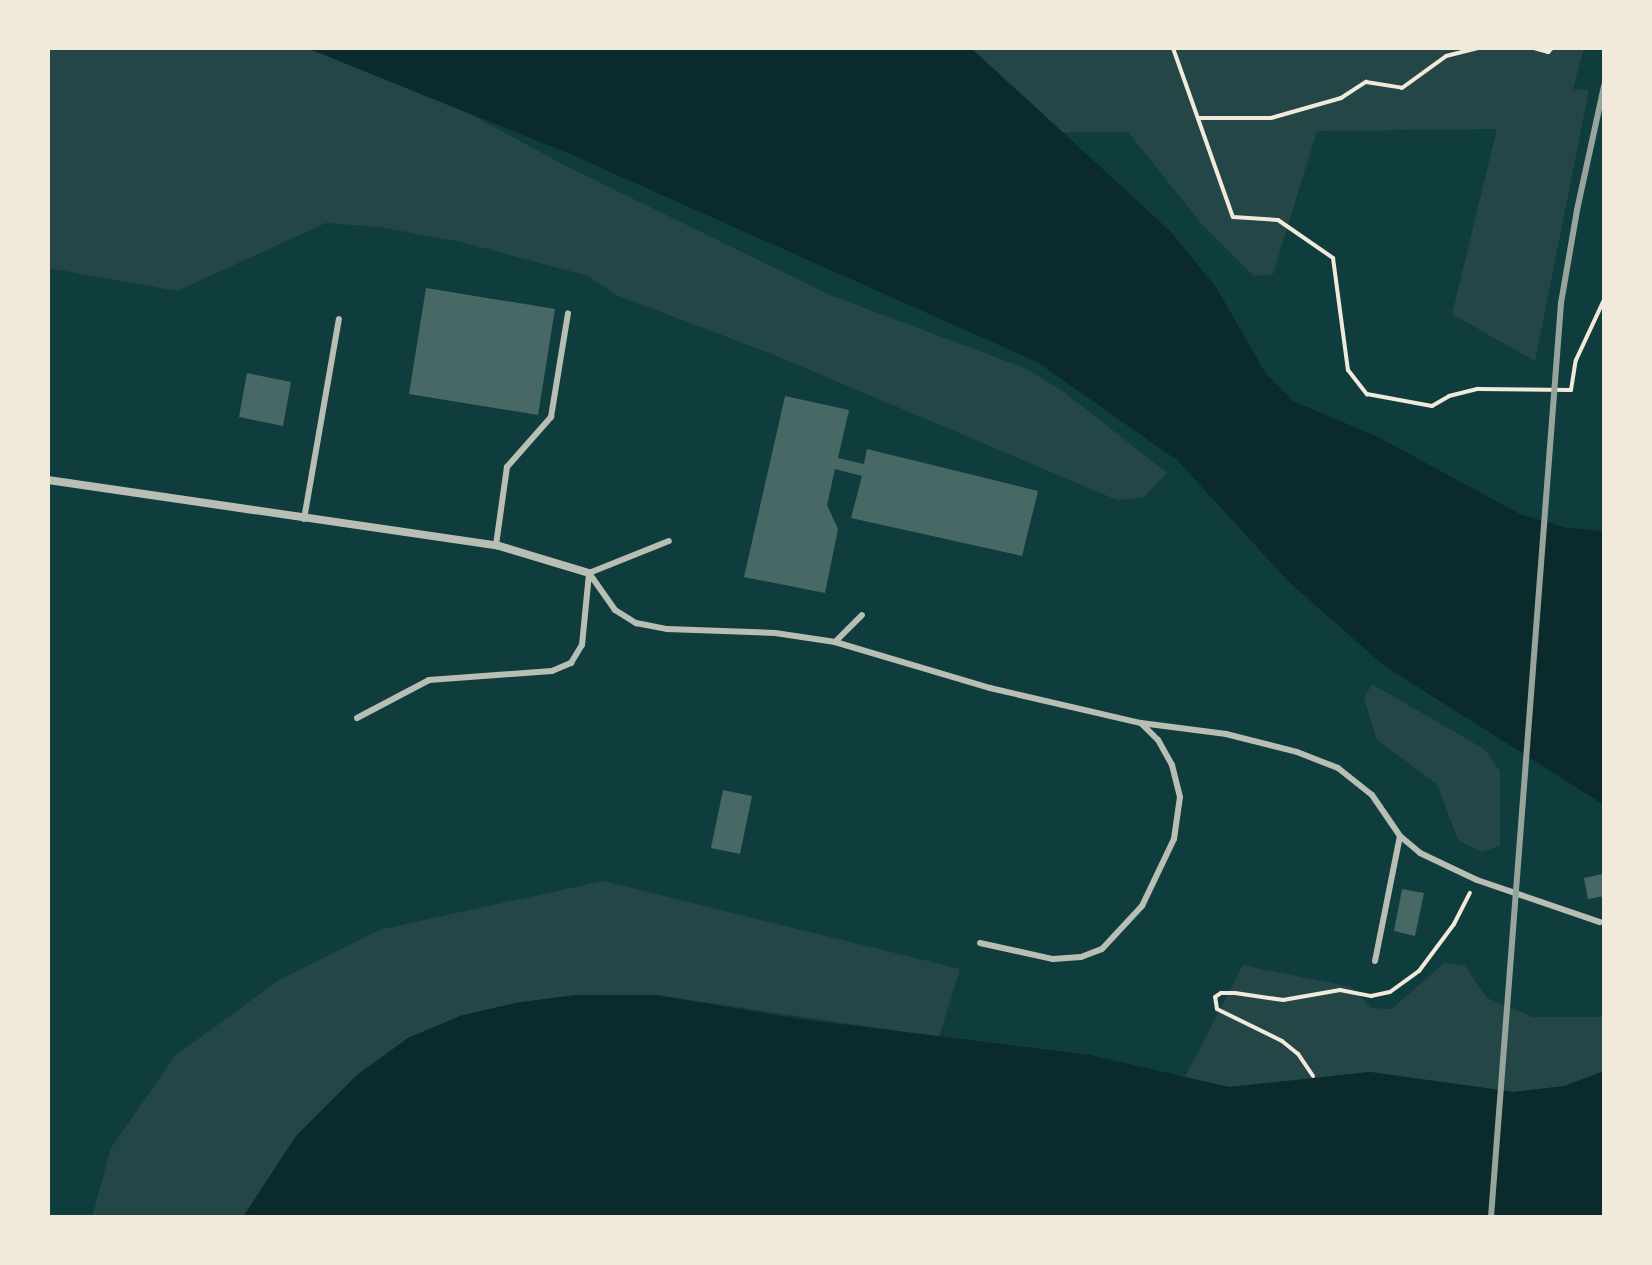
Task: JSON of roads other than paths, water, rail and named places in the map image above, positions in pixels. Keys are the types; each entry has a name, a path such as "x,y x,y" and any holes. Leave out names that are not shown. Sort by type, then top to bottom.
{"street":[{"path":"48,480 496,545 589,573"}],"lane":[{"path":"496,545 507,467 551,417 568,313"},
{"path":"304,519 339,319"},
{"path":"589,573 669,541"},
{"path":"589,573 615,610 636,623 667,629 775,633 835,642 990,688 1141,723 1226,734 1297,752 1338,768 1372,795 1400,836 1420,853 1477,880 1600,922"},
{"path":"357,718 429,680 552,671 571,663 582,645 589,573"},
{"path":"835,642 862,615"},
{"path":"980,943 1053,959 1081,957 1102,949 1142,906 1174,839 1180,797 1172,765 1158,740 1141,723"},
{"path":"1375,961 1400,836"}],"railway":[{"path":"1491,1217 1561,303 1604,86"}]}
